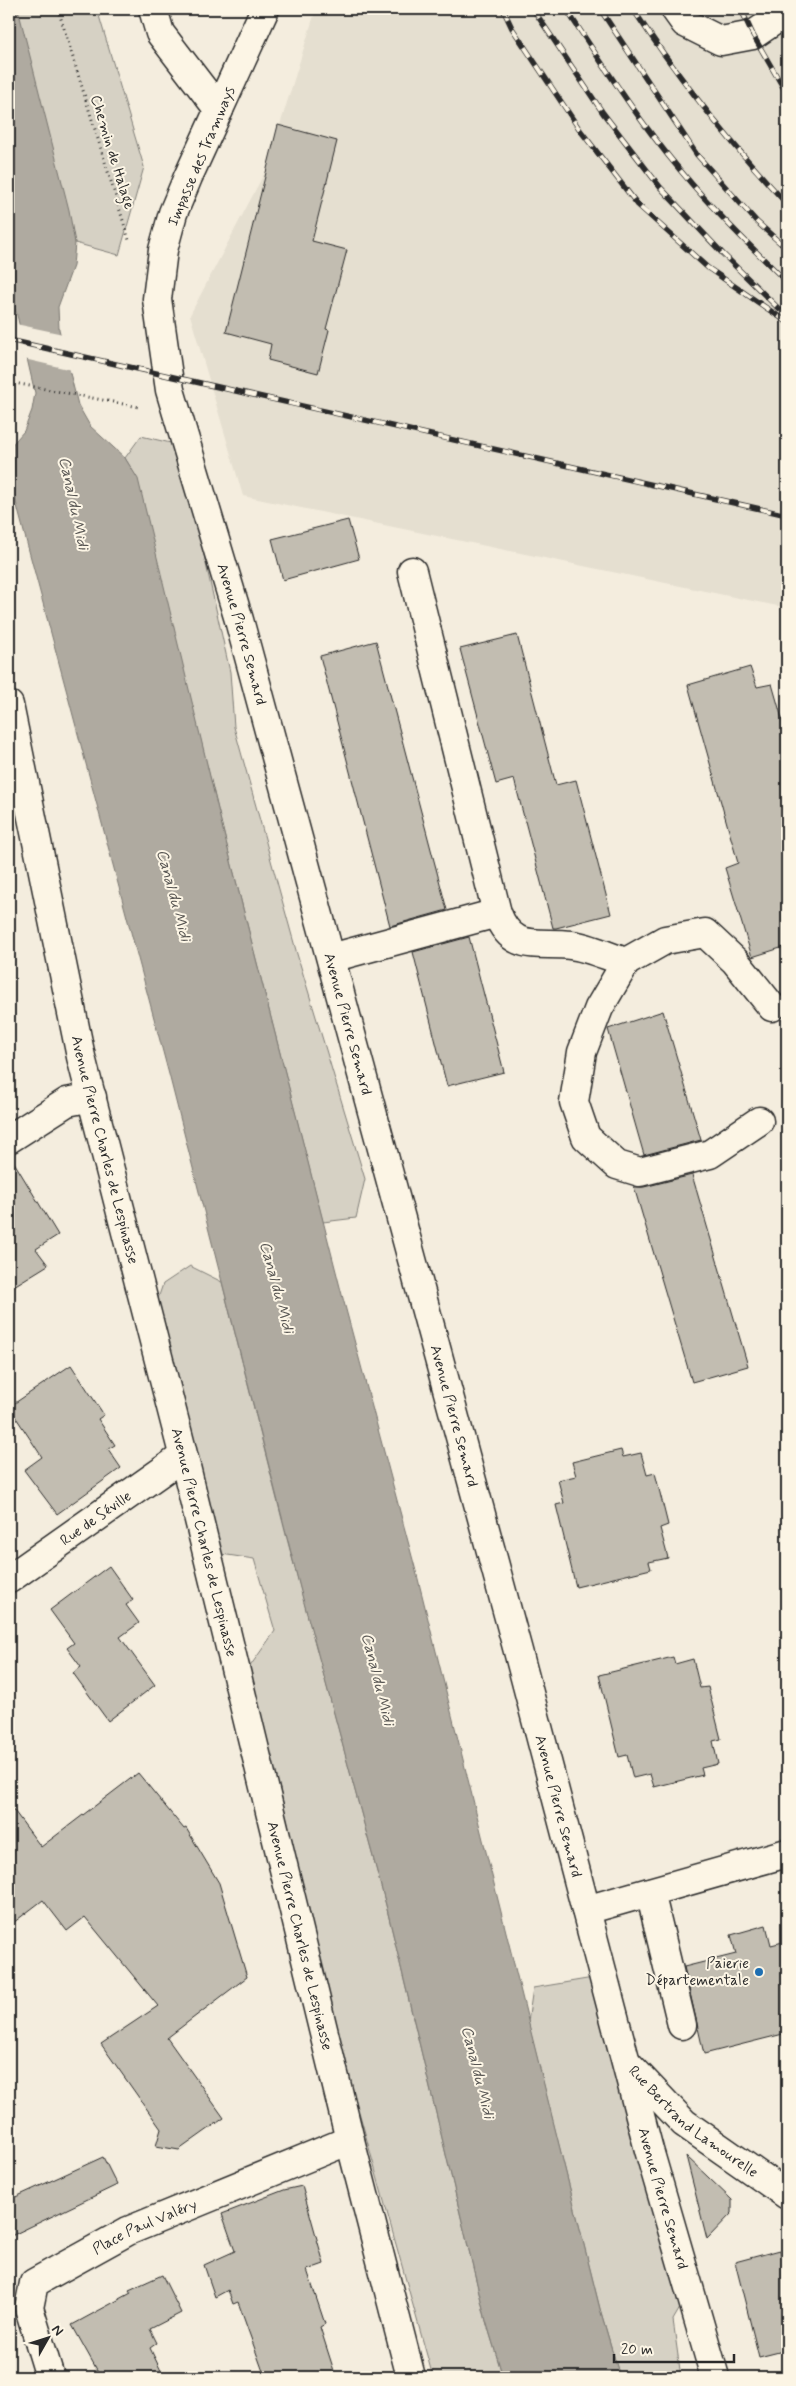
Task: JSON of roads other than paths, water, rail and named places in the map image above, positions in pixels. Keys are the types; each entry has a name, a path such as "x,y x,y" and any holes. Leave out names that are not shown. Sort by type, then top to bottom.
{"street":[{"path":"153,9 160,33 219,110"},
{"name":"Impasse des Tramways","path":"191,455 170,390 157,299 163,250 173,213 265,9"},
{"path":"675,9 685,23 721,41 753,34 787,12"},
{"name":"Avenue Pierre Semard","path":"191,455 239,620 331,958 649,2150 716,2377"},
{"path":"412,571 497,913 503,929 526,944 572,945 626,962"},
{"name":"Avenue Pierre Charles de Lespinasse","path":"9,705 81,1057 182,1457 350,2140 411,2377"},
{"path":"331,958 497,913"},
{"path":"759,1121 710,1154 640,1172 617,1165 586,1136 574,1102 582,1052 599,1008 626,962 665,940 705,933 735,961 772,1007"},
{"path":"9,1138 67,1102 92,1097"},
{"name":"Rue de Séville","path":"9,1579 182,1457"},
{"path":"586,1910 787,1853"},
{"path":"650,1892 682,2025"},
{"name":"Rue Bertrand Lamourelle","path":"626,2062 684,2123 787,2195"},
{"name":"Place Paul Valéry","path":"50,2377 29,2308 34,2283 128,2231 350,2140"}],"water":[{"name":"Canal du Midi","path":"9,9 18,9 69,210 75,243 73,266 58,307 59,329 78,405 90,426 125,458 138,479 224,834 341,1291 417,1575 600,2309 620,2377 503,2377 486,2321 386,1905 300,1588 170,1078 9,476 9,448 24,431 32,410 35,393 17,315 9,294"}],"railway":[{"path":"503,9 512,28 580,130 638,205 708,268 787,322"},
{"path":"533,9 603,113 660,187 723,254 779,309"},
{"path":"566,9 621,91 665,151 719,214 787,282"},
{"path":"600,9 697,155 757,222 787,249"},
{"path":"633,9 668,60 706,110 745,158 787,204"},
{"path":"741,9 753,35 787,94"},
{"path":"9,340 787,515"}],"place":[{"name":"Paierie Départementale","path":"759,1972"}]}
